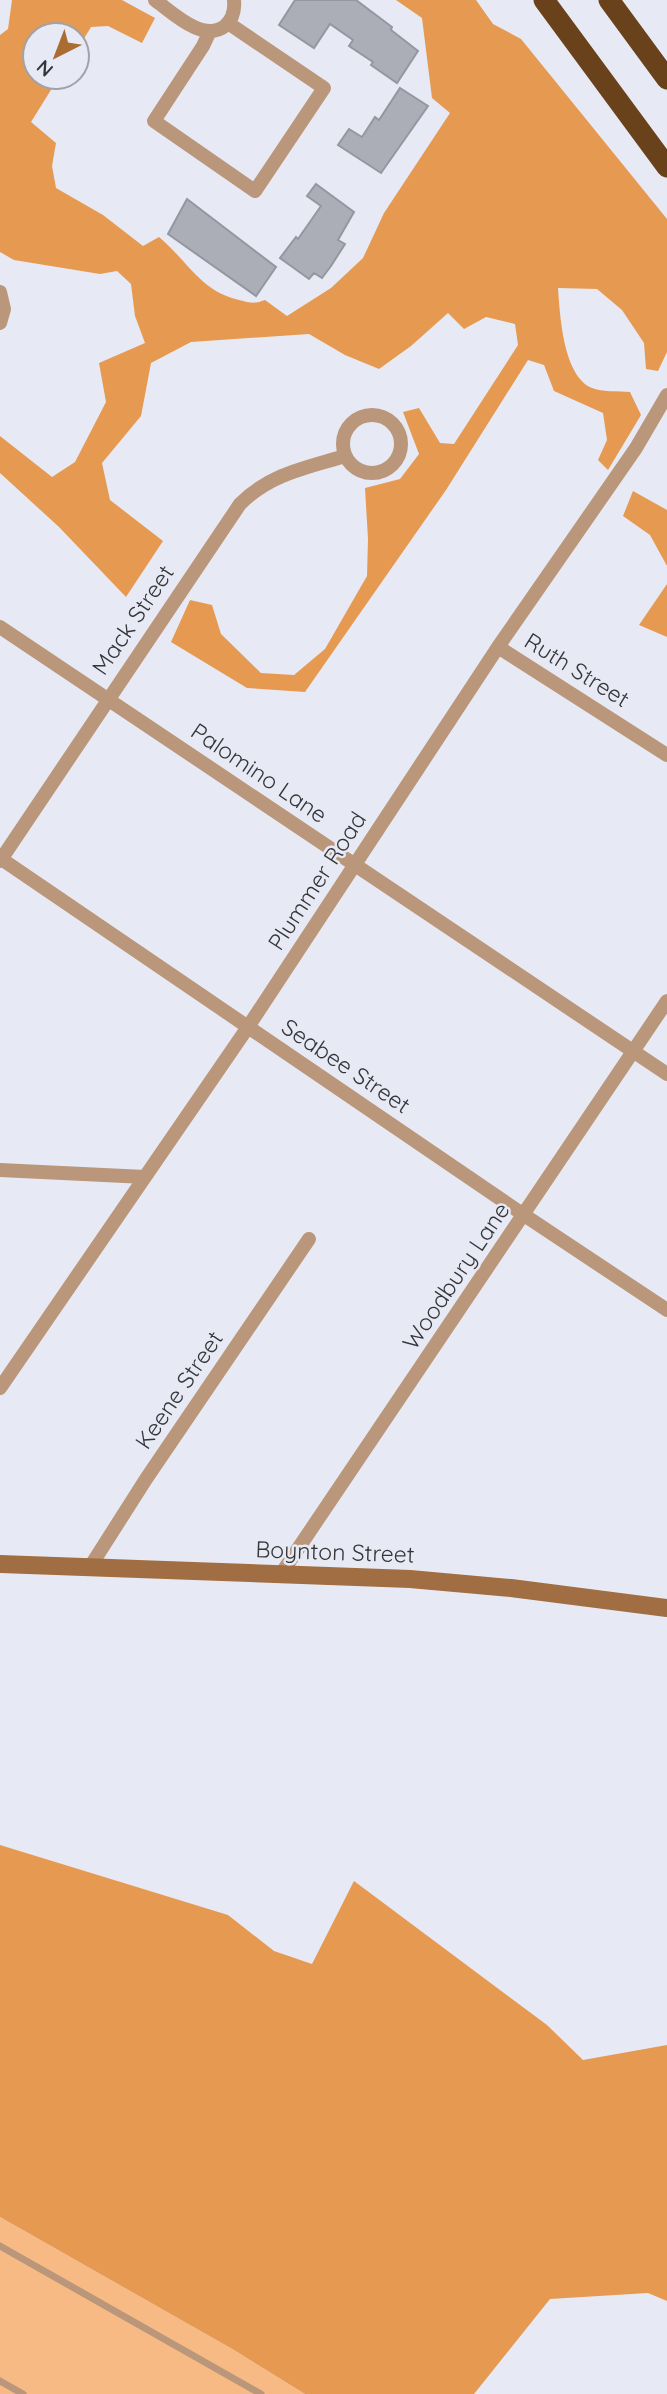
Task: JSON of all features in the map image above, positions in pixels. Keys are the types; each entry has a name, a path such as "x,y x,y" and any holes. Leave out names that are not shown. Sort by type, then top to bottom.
{"highway":[{"path":"544,0 667,167"},
{"path":"609,0 667,79"}],"street":[{"path":"155,0 198,29 210,31 218,30 228,23 233,13 234,0"},
{"path":"210,31 155,121 255,191 324,88 228,23"},
{"path":"0,292 5,309 0,323"},
{"name":"Plummer Road","path":"0,1388 248,1027 498,647 636,448 667,395"},
{"path":"374,415 383,418 397,430 401,447 393,464 386,470 368,473 359,470 345,456 344,436 355,420 374,415"},
{"name":"Mack Street","path":"1,859 240,504 254,489 271,480 345,456"},
{"name":"Palomino Lane","path":"0,627 667,1074"},
{"name":"Ruth Street","path":"498,647 667,755"},
{"name":"Seabee Street","path":"1,859 667,1310"},
{"name":"Woodbury Lane","path":"281,1574 667,1002"},
{"path":"0,1170 145,1177"},
{"name":"Keene Street","path":"90,1567 146,1479 309,1240"},
{"name":"Boynton Street","path":"0,1564 347,1576 465,1584 667,1608"}],"lane":[{"path":"0,2246 261,2394"},
{"path":"0,2381 23,2394"}],"shaded area":[{"path":"12,0 122,0 155,18 142,43 108,26 91,27 91,21 21,21 21,91 50,91 31,122 56,143 52,166 56,188 103,215 143,246 159,237 214,290 246,302 265,300 287,316 331,288 363,258 384,213 450,113 432,98 422,18 396,0 476,0 493,24 521,39 667,219 667,352 658,371 646,369 644,343 622,310 597,289 558,288 565,344 575,371 582,381 592,388 630,392 641,415 608,470 598,460 607,440 603,413 554,391 544,365 528,360 446,490 305,692 247,688 171,642 190,600 212,605 221,634 261,673 294,675 325,649 367,576 365,488 400,479 419,454 403,412 419,408 440,443 454,444 518,345 515,324 486,317 464,329 448,313 411,346 379,369 345,355 309,334 191,342 151,363 141,416 102,463 110,500 163,541 126,597 59,527 0,473 0,436 52,477 75,462 106,402 99,363 145,343 135,316 131,284 117,271 100,274 14,260 0,252 0,35 8,29"},
{"path":"633,491 667,510 667,566 650,535 623,516"},
{"path":"667,584 667,637 639,625"},
{"path":"0,1845 228,1915 274,1951 312,1964 354,1881 547,2025 583,2060 667,2045 667,2301 648,2293 550,2299 474,2394 305,2394 234,2350 0,2217"},
{"path":"0,2217 234,2350 305,2394 0,2394"}],"building":[{"path":"295,0 356,0 418,51 397,83 349,46 353,40 330,24 314,48 279,25"},
{"path":"400,88 428,106 381,173 338,145 349,129 362,137 375,117 379,120"},
{"path":"316,184 354,212 338,240 345,244 331,266 322,278 314,273 309,279 280,258 296,237 298,239 321,206 307,196"},
{"path":"187,199 276,267 256,296 168,234"}]}
